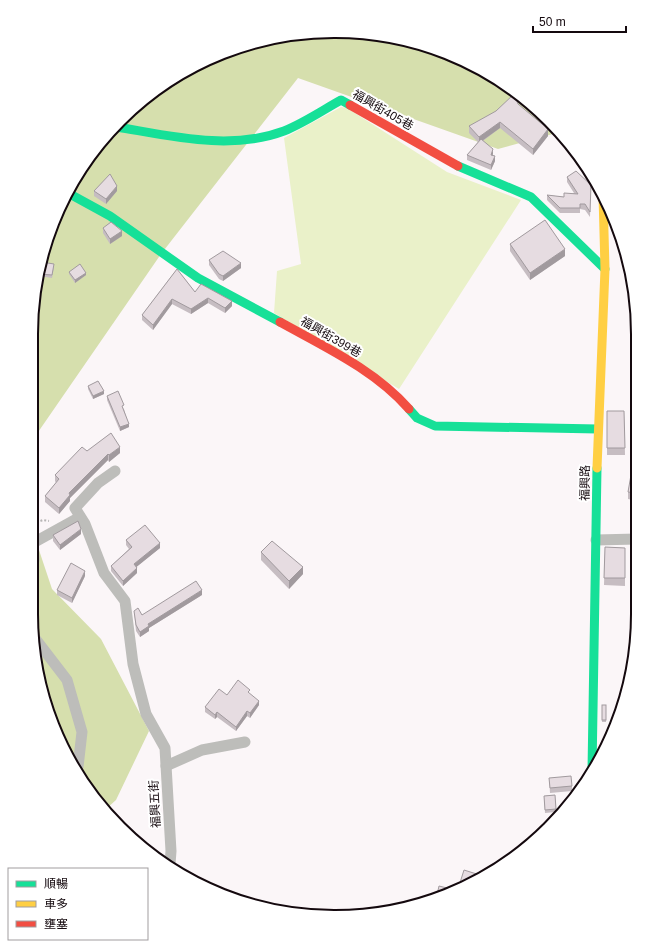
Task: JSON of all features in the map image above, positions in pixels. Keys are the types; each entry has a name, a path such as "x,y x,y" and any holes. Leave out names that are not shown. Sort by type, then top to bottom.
{"street":[{"name":"福興街405巷","path":"122,128 203,140 245,140 266,137 285,130 341,100 453,164 531,197 605,269"},
{"name":"福興街399巷","path":"73,196 110,216 198,278 266,314 358,366 397,395 417,418 425,422 435,426 598,429"},
{"name":"福興路","path":"592,760 598,429 605,269 603,211"},
{"path":"38,540 80,517 74,508 98,483 115,471"},
{"name":"福興五街","path":"80,517 85,524 104,573 125,601 133,664 144,707 146,714 164,748 170,860"},
{"path":"596,540 631,539"},
{"path":"40,645 67,680 82,732 78,763"},
{"path":"166,766 202,750 245,742"}],"green space":[{"path":"334,38 373,41 411,48 466,69 483,78 515,99 552,134 498,149 298,78 161,254 38,432 38,334 41,296 48,258 61,221 78,186 99,154 112,139 154,99 186,78 239,54 277,44"},
{"path":"341,107 347,108 447,172 521,200 399,389 274,313 277,271 301,264 284,138"},
{"path":"38,547 52,589 101,639 149,731 116,800 109,806 99,794 78,762 61,727 48,690 39,633"}],"building":[{"path":"511,96 548,129 533,149 500,122 479,137 469,126 496,111"},
{"path":"481,139 493,149 491,155 495,156 491,165 467,155"},
{"path":"576,171 590,184 591,186 590,212 585,204 580,204 580,208 560,208 547,195 564,197 564,193 578,194 567,177"},
{"path":"110,174 117,186 106,199 94,191"},
{"path":"545,220 565,249 530,273 510,244"},
{"path":"111,222 122,231 110,239 103,228"},
{"path":"223,251 241,263 223,276 219,274 209,260"},
{"path":"47,263 54,264 52,275 45,274"},
{"path":"80,264 86,273 75,280 69,272"},
{"path":"177,269 195,292 201,284 232,301 225,308 208,298 191,309 172,299 153,325 142,315"},
{"path":"98,381 104,391 93,396 88,386"},
{"path":"118,391 124,405 122,406 129,424 120,427 107,396"},
{"path":"607,411 624,411 625,448 607,448"},
{"path":"111,433 120,447 109,455 108,454 69,493 70,495 59,508 45,496 59,479 55,475 82,447 87,451"},
{"path":"631,475 631,492 628,492"},
{"path":"78,521 81,529 60,545 53,535"},
{"path":"145,525 160,543 134,564 137,568 123,581 111,566 132,547 126,540"},
{"path":"272,541 303,567 289,581 261,552"},
{"path":"605,547 625,548 625,578 604,578"},
{"path":"71,563 85,571 72,598 57,590"},
{"path":"196,581 202,590 148,624 149,626 140,632 136,625 134,611 138,608 142,615"},
{"path":"238,680 250,690 248,692 259,701 250,713 247,711 236,727 217,712 215,715 205,707 219,689 227,695"},
{"path":"602,705 606,705 606,720 602,720"},
{"path":"571,776 572,786 550,788 549,778"},
{"path":"555,795 556,809 545,810 544,796"},
{"path":"464,870 476,874 466,879 460,882"},
{"path":"439,886 446,888 438,891"}],"traffic: fast":[{"path":"122,128 201,140 243,140 264,137 284,131 341,100 350,105"},
{"path":"458,166 531,197 605,269"},
{"path":"73,196 110,216 198,278 280,322"},
{"path":"409,409 417,418 435,426 598,429"},
{"path":"592,760 597,468"}],"traffic: slow":[{"path":"597,468 605,269 603,211"}],"traffic: jam":[{"path":"350,105 458,166"},
{"path":"280,322 349,360 381,382 409,409"}]}
